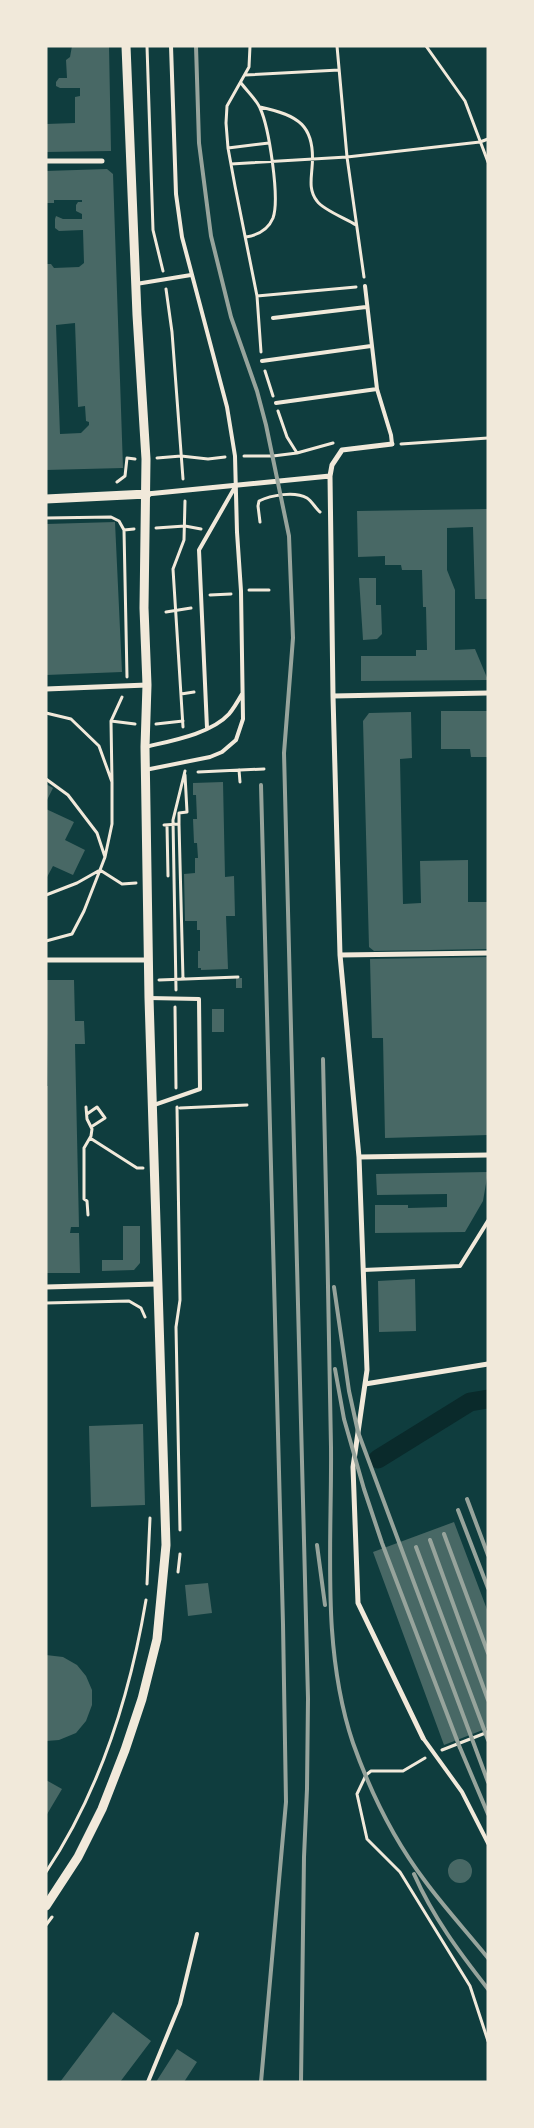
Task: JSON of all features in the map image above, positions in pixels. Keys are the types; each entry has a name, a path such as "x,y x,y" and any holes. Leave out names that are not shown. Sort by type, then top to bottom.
{"street":[{"path":"46,1906 78,1856 102,1808 136,1716 156,1639 166,1544 148,960 145,770 147,685 144,608 144,528 147,494 135,284 126,46"},
{"path":"46,161 102,160"},
{"path":"392,444 342,450 332,465 330,476 330,520 333,696 340,955 359,1157 367,1370 353,1467 358,1603 423,1738"},
{"path":"46,499 147,494 330,476"},
{"path":"46,689 147,685"},
{"path":"333,696 488,693"},
{"path":"340,955 488,952"},
{"path":"46,960 148,960"},
{"path":"359,1157 488,1155"},
{"path":"46,1287 157,1284"},
{"path":"365,1384 488,1364"}],"lane":[{"path":"145,770 222,752 236,740 243,719 241,591 235,456 227,406 182,237 177,201 171,46"},
{"path":"135,284 191,274"},
{"path":"365,286 377,389 392,444"},
{"path":"273,318 366,307"},
{"path":"262,361 371,346"},
{"path":"276,403 377,389"},
{"path":"207,728 200,550 236,486"},
{"path":"145,747 184,737 217,724 228,715 242,693"},
{"path":"149,998 199,999 200,1089 152,1106"},
{"path":"363,1270 460,1266 488,1221"},
{"path":"423,1738 462,1792 488,1843"},
{"path":"148,2082 180,2004 197,1934"}],"path":[{"path":"147,46 153,230 165,280 172,332 184,491 184,540 174,569 184,737"},
{"path":"250,46 248,67 228,106 228,148 258,296 262,361 287,437 297,453"},
{"path":"258,296 365,286 347,157 337,46"},
{"path":"337,51 342,46"},
{"path":"426,46 464,101 488,162"},
{"path":"245,75 339,70"},
{"path":"241,83 260,107 272,161 276,208 272,220 262,232 246,237"},
{"path":"260,107 285,112 299,121 311,140 313,159 311,193 318,204 356,224"},
{"path":"231,164 347,157 480,142 488,139"},
{"path":"480,142 488,144"},
{"path":"228,148 269,143"},
{"path":"392,444 488,438"},
{"path":"113,483 120,481 125,476 127,458 146,459 181,456 208,459 235,456 273,456 297,453 328,444"},
{"path":"260,522 258,506 264,498 296,495 309,499 313,507 330,520"},
{"path":"46,518 112,517 119,521 124,530 127,686 111,721 112,824 105,857 84,911 72,934 46,941"},
{"path":"124,530 185,526 204,530"},
{"path":"166,612 191,608"},
{"path":"181,694 194,692"},
{"path":"46,713 71,718 99,746 112,782"},
{"path":"184,979 179,812 187,812 185,762"},
{"path":"185,772 264,769"},
{"path":"239,770 240,782"},
{"path":"180,1445 176,1327 180,1300 173,815 185,772"},
{"path":"46,779 68,795 97,833 105,857"},
{"path":"168,876 165,825 179,824"},
{"path":"100,870 122,884 148,883"},
{"path":"46,895 77,883 100,870"},
{"path":"149,980 238,977"},
{"path":"177,1108 247,1105"},
{"path":"86,1114 97,1106 105,1118 90,1127"},
{"path":"86,1107 90,1138 84,1148 84,1199 87,1201 88,1215"},
{"path":"90,1138 137,1168 154,1169"},
{"path":"46,1303 128,1301 140,1308 147,1321"},
{"path":"46,1872 86,1800 113,1736 132,1672 146,1601 151,1511"},
{"path":"488,1732 434,1753 404,1771 371,1771 366,1775 356,1794 368,1838 400,1872 470,1986 488,2041"}],"building":[{"path":"72,46 109,46 111,151 46,152 46,124 75,123 75,97 80,96 80,88 60,88 56,86 59,78 67,78 66,60 70,57"},
{"path":"107,169 113,174 123,468 46,470 46,264 51,264 54,268 79,267 84,263 83,230 59,231 55,228 56,216 63,219 82,219 82,214 76,211 76,205 78,202 82,202 82,200 54,200 54,203 46,203 46,171","holes":["75,323 78,407 85,406 86,421 89,422 89,425 81,433 60,434 56,325"]},
{"path":"488,509 488,599 475,599 473,527 447,528 447,570 455,590 455,650 475,649 488,680 361,681 361,656 416,656 416,650 427,650 426,607 423,607 422,570 402,570 401,565 385,565 385,556 358,557 357,511"},
{"path":"115,522 122,672 46,675 46,524"},
{"path":"359,578 376,578 376,605 381,605 382,634 377,639 363,640"},
{"path":"441,711 488,711 487,757 471,757 470,749 441,749"},
{"path":"411,712 412,758 400,759 403,904 421,903 420,861 468,860 468,902 488,902 488,949 374,951 369,947 363,721 369,713"},
{"path":"223,782 225,877 234,876 235,916 226,916 228,969 201,970 201,968 198,968 200,930 197,930 197,921 185,921 184,874 195,873 195,858 198,858 197,843 194,843 193,819 197,819 196,795 193,795 193,783"},
{"path":"46,784 53,788 46,802"},
{"path":"46,809 74,822 65,840 85,850 73,875 53,866 46,879"},
{"path":"488,957 488,1135 385,1138 383,1038 372,1038 370,959"},
{"path":"236,978 242,978 242,988 236,988"},
{"path":"46,980 74,980 75,1021 84,1021 85,1044 75,1044 79,1227 71,1227 70,1233 79,1233 80,1273 46,1273 46,1086 48,1086"},
{"path":"212,1009 224,1009 224,1032 212,1032"},
{"path":"488,1172 483,1201 465,1232 375,1233 375,1205 408,1205 408,1208 447,1207 447,1194 377,1195 376,1174"},
{"path":"123,1226 140,1226 140,1263 134,1270 102,1271 102,1260 123,1260"},
{"path":"415,1279 416,1331 379,1332 378,1281"},
{"path":"143,1424 145,1505 91,1507 89,1426"},
{"path":"454,1522 488,1612 488,1728 444,1745 373,1552"},
{"path":"208,1583 212,1613 188,1616 185,1585"},
{"path":"46,1655 63,1657 77,1665 86,1676 92,1690 92,1705 86,1721 76,1733 59,1740 46,1741"},
{"path":"46,1780 62,1789 46,1816"},
{"path":"460,1859 469,1862 472,1871 469,1880 460,1883 451,1880 448,1871 451,1862"},
{"path":"113,2012 151,2041 120,2082 60,2082"},
{"path":"177,2049 197,2062 184,2082 156,2082"}],"waterway":[{"path":"378,1459 470,1402 488,1399"}],"railway":[{"path":"196,46 199,143 211,236 231,317 257,391 266,425 289,536 293,638 284,753 308,1698 301,2082"},
{"path":"261,785 286,1802 261,2082"},
{"path":"323,1059 331,1447 330,1596 336,1670 343,1707 353,1743 375,1797 393,1832 432,1891 488,1958"},
{"path":"334,1287 349,1391 358,1432 488,1782"},
{"path":"335,1369 344,1419 364,1489 382,1543 460,1748"},
{"path":"467,1499 488,1555"},
{"path":"458,1510 488,1588"},
{"path":"444,1534 488,1653"},
{"path":"430,1540 488,1700"},
{"path":"317,1545 325,1605"},
{"path":"416,1547 488,1740"},
{"path":"458,1743 488,1814"},
{"path":"414,1874 429,1905 447,1934 488,1989"}]}
